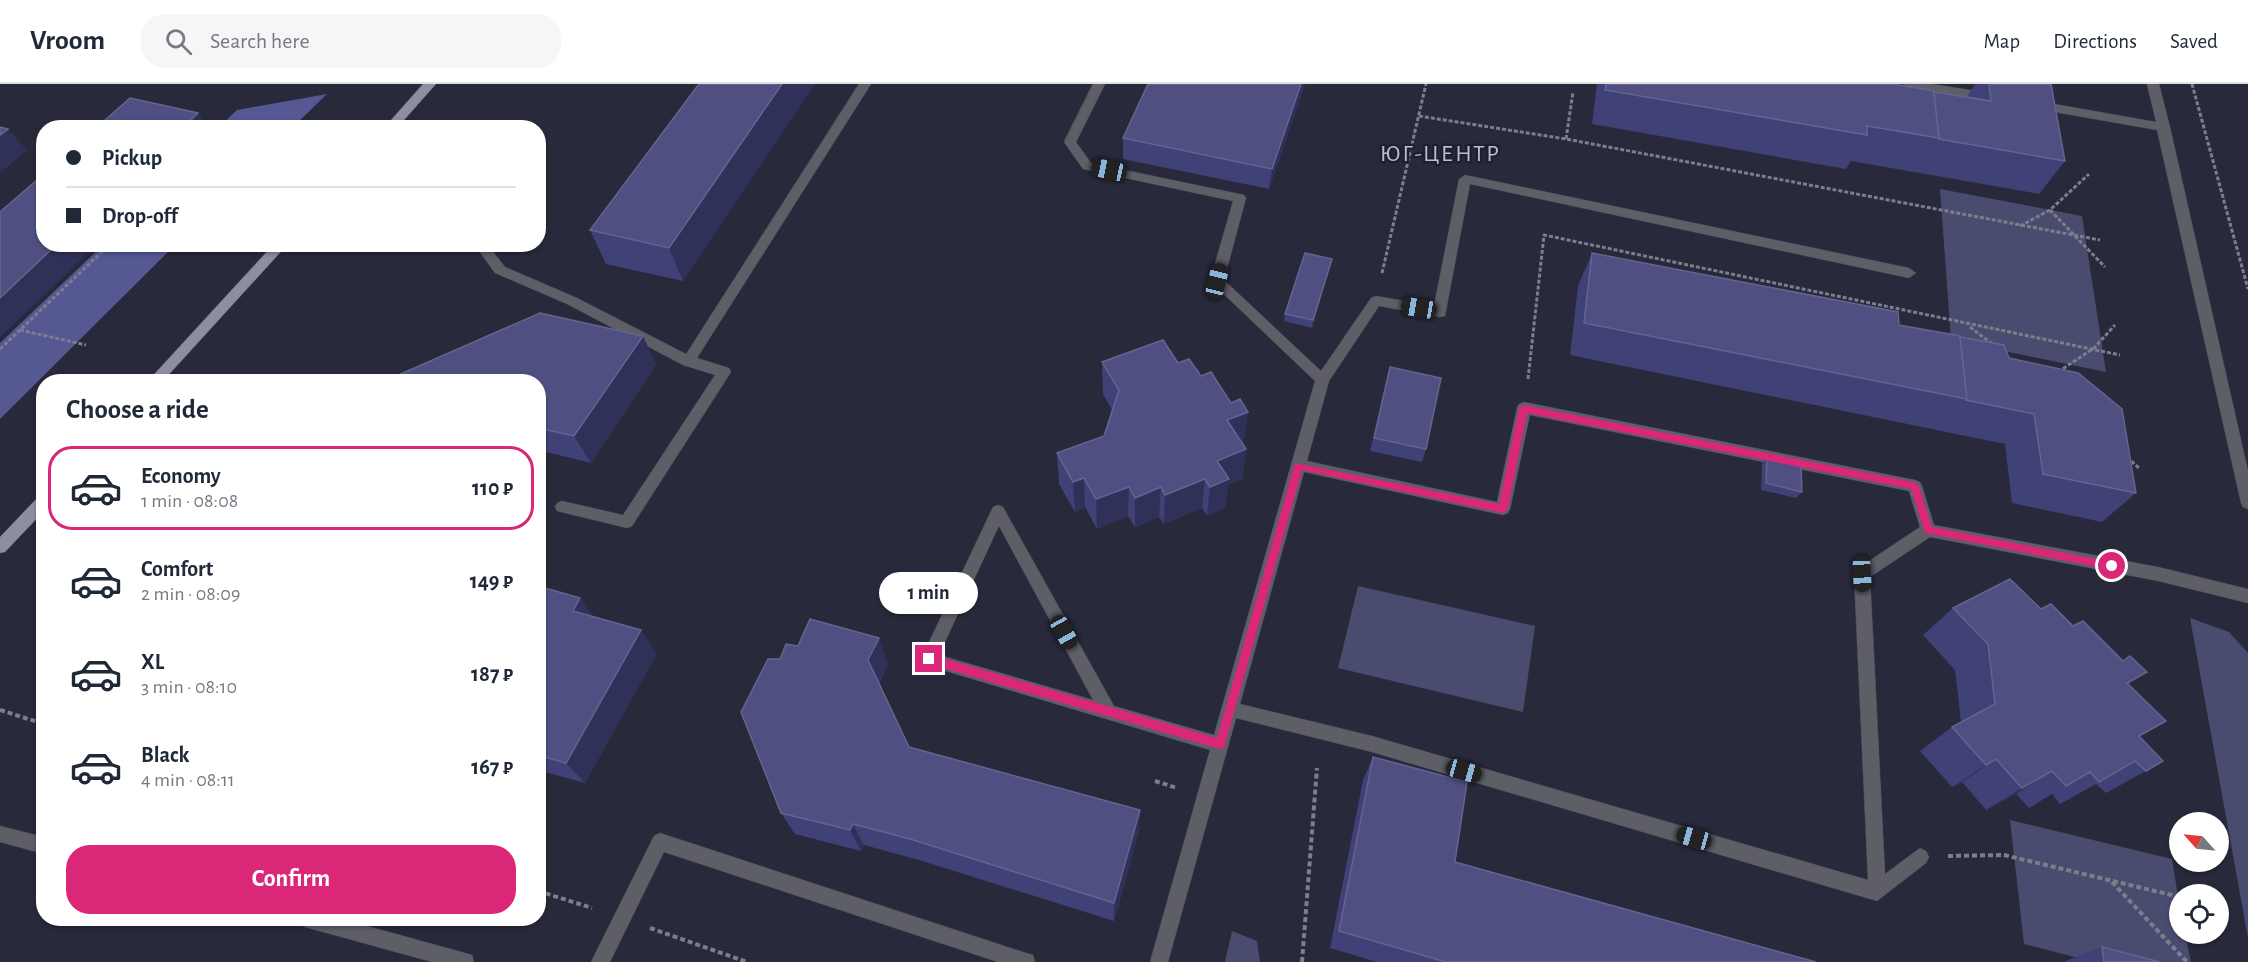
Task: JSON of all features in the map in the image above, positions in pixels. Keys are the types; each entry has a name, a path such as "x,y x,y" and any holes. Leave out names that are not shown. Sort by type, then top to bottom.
{"main road":[{"path":"397,120 430,84"},
{"path":"161,374 275,252"},
{"path":"0,547 36,509"}],"street":[{"path":"688,361 865,84"},
{"path":"1099,84 1070,142 1087,166 1240,198 1217,281 1322,380"},
{"path":"1909,84 2002,99"},
{"path":"2153,84 2248,503"},
{"path":"2024,103 2164,127"},
{"path":"1159,962 1322,380 1376,300 1440,312 1465,179 1909,273"},
{"path":"486,252 500,270 572,301 688,361 724,372 627,522 562,507"},
{"path":"1298,465 1503,509 1524,408 1914,486 1928,530"},
{"path":"1108,712 998,511 929,659 1194,738 1220,744"},
{"path":"1877,892 1862,574 1928,530 2158,574 2248,596"},
{"path":"1230,709 1372,744 1877,892"},
{"path":"0,834 36,844"},
{"path":"600,962 660,842 1026,962"},
{"path":"1877,892 1920,857"},
{"path":"334,926 465,962"}],"path":[{"path":"1376,300 1426,84"},
{"path":"2192,84 2248,289"},
{"path":"1566,139 1573,92"},
{"path":"1419,116 1566,139 2100,240"},
{"path":"2020,226 2050,210 2089,174"},
{"path":"2050,210 2105,267"},
{"path":"1524,408 1544,235 1968,326 2094,348 2120,355"},
{"path":"0,349 102,252"},
{"path":"2051,377 2094,348 2115,325"},
{"path":"1968,326 1996,347"},
{"path":"20,330 86,345"},
{"path":"2122,453 2140,469"},
{"path":"0,710 36,721"},
{"path":"1174,799 1194,738"},
{"path":"1302,962 1317,768"},
{"path":"1155,781 1177,788"},
{"path":"1920,857 2004,855 2169,894"},
{"path":"2110,880 2187,962"}],"shaded area":[{"path":"327,94 300,120 226,120 237,110"},
{"path":"1940,189 2082,216 2106,372 1951,340"},
{"path":"96,252 168,252 45,374 36,374 36,383 0,419 0,343"},
{"path":"1358,586 1535,626 1523,712 1338,668"},
{"path":"2190,618 2229,632 2248,653 2248,938 2229,833 2229,812 2225,812"},
{"path":"2010,820 2169,858 2169,872 2174,872 2176,884 2169,884 2169,944 2187,944 2191,962 2094,962 2024,944"},
{"path":"1232,931 1257,941 1260,962 1225,962"}],"building":[{"path":"699,84 782,84 669,248 590,230"},
{"path":"1148,84 1301,84 1272,169 1123,138"},
{"path":"1606,84 1894,84 1934,91 1939,138 1867,126 1867,135 1605,90"},
{"path":"1989,84 2051,84 2065,161 1939,139 1934,92 1991,101"},
{"path":"130,98 198,113 191,120 105,120"},
{"path":"0,127 8,129 0,135"},
{"path":"36,181 36,252 49,252 0,298 0,212"},
{"path":"1305,253 1332,259 1313,320 1285,314"},
{"path":"1592,253 1898,312 1899,325 1960,336 1967,399 1584,323"},
{"path":"540,313 643,336 574,436 546,430 546,374 401,374"},
{"path":"1960,337 2004,345 2009,358 2078,373 2122,409 2136,493 2043,474 2034,414 1966,400"},
{"path":"1163,340 1178,363 1189,359 1201,376 1211,372 1231,403 1240,399 1248,412 1227,420 1246,449 1217,461 1229,479 1210,487 1205,479 1165,495 1161,487 1135,498 1129,487 1096,499 1084,478 1073,482 1057,453 1104,436 1119,390 1102,362"},
{"path":"1390,367 1441,378 1426,449 1374,438"},
{"path":"1767,457 1801,465 1802,492 1766,483"},
{"path":"2010,579 2041,609 2051,604 2073,626 2083,621 2123,661 2130,656 2147,672 2127,683 2166,721 2139,736 2163,761 2146,771 2135,761 2099,782 2090,772 2066,786 2052,771 2022,788 1996,759 1986,765 1952,727 1995,704 1988,644 1953,608"},
{"path":"546,588 580,598 573,611 641,630 566,763 546,757"},
{"path":"810,619 879,638 868,660 909,747 1140,810 1114,903 910,839 853,824 850,830 781,813 741,712 768,659 780,659 786,644 798,646"},
{"path":"1373,757 1467,782 1455,862 1816,962 1446,962 1339,931"},
{"path":"2102,947 2160,962 2104,962"}],"district":[{"name":"ЮГ-ЦЕНТР","path":"1440,154"}],"route":[{"path":"929,659 1220,744 1298,465 1503,509 1524,408 1914,486 1928,530 2112,566"}]}
